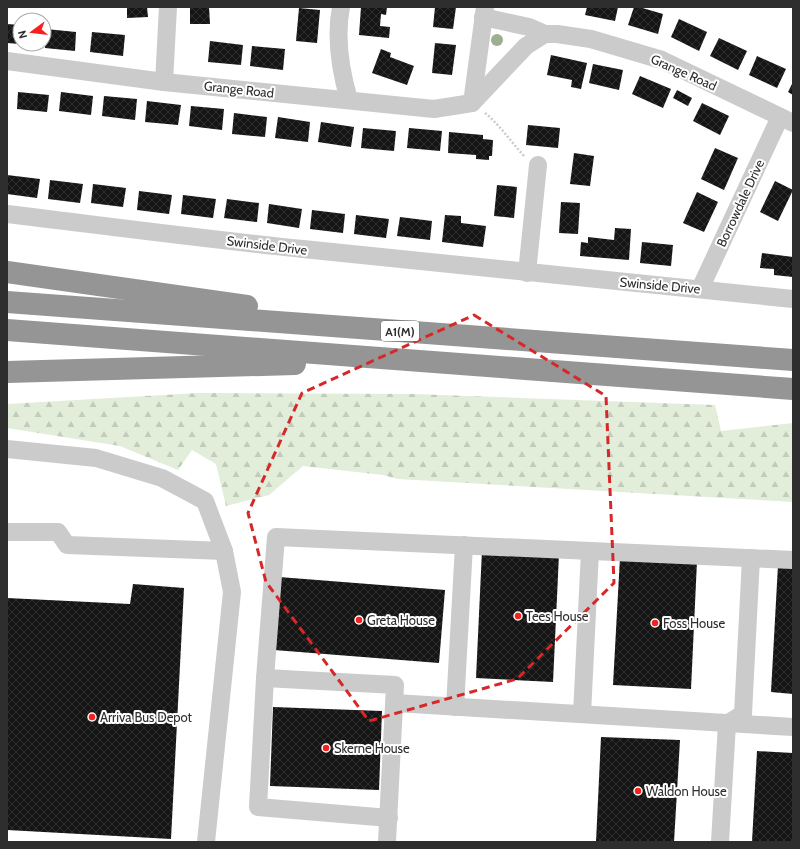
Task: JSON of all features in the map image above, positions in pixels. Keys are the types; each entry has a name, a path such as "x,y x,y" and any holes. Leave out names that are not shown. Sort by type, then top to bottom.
{"highway":[{"path":"7,272 182,296 414,332"},
{"name":"A1(M)","path":"7,302 793,360"},
{"name":"A1(M)","path":"7,330 793,389"},
{"path":"7,372 412,360"}],"street":[{"path":"164,82 168,7"},
{"path":"341,7 339,48 342,76 349,100"},
{"name":"Grange Road","path":"7,61 164,82 434,109 472,103 484,12 545,34 557,34 591,40 662,60 786,120"},
{"path":"472,103 526,46 545,34"},
{"name":"Borrowdale Drive","path":"700,289 786,120"},
{"path":"527,272 538,165"},
{"name":"Swinside Drive","path":"7,214 301,249 793,299"},
{"path":"7,449 96,458 162,478 205,501 224,552 232,592 206,842"},
{"path":"7,532 58,532 67,546 224,552"},
{"path":"389,818 258,807 265,678 276,537 793,560"},
{"path":"455,707 464,545"},
{"path":"582,714 590,551"},
{"path":"727,724 743,714 751,558"},
{"path":"265,678 396,685 388,842"},
{"path":"395,703 793,727"},
{"path":"720,842 727,724"}],"path":[{"path":"472,103 496,122 507,138 528,161 538,165"}],"highlighted area":[{"path":"474,315 606,396 614,583 517,679 369,721 266,582 248,513 302,393"}],"green space":[{"path":"198,393 414,394 715,405 721,431 793,423 793,502 398,479 383,475 303,466 269,495 226,506 216,464 192,450 178,470 120,446 7,428 7,404"}],"building":[{"path":"127,7 147,7 148,17 127,18"},
{"path":"190,7 209,7 210,24 190,24"},
{"path":"361,7 387,7 386,15 381,14 380,26 390,27 389,38 359,35"},
{"path":"435,7 456,7 453,29 433,27"},
{"path":"587,7 618,7 615,21 585,15"},
{"path":"634,7 663,14 658,34 628,25"},
{"path":"299,8 320,10 317,43 296,41"},
{"path":"679,19 707,32 699,51 671,37"},
{"path":"7,24 12,24 12,43 7,43"},
{"path":"52,30 76,32 75,51 52,49"},
{"path":"92,32 125,35 123,56 90,52"},
{"path":"719,38 747,51 738,70 710,56"},
{"path":"210,41 243,45 241,65 208,62"},
{"path":"435,43 456,45 452,75 432,73"},
{"path":"252,46 285,49 283,70 250,66"},
{"path":"381,49 391,53 390,57 414,66 407,85 372,73"},
{"path":"551,55 587,63 581,89 571,87 572,80 547,75"},
{"path":"757,56 786,69 777,88 749,75"},
{"path":"593,64 623,70 619,90 589,83"},
{"path":"640,76 671,89 663,108 632,94"},
{"path":"793,82 793,95 788,92"},
{"path":"677,90 692,98 688,106 673,98"},
{"path":"18,92 49,95 47,112 17,109"},
{"path":"61,92 93,96 91,115 59,111"},
{"path":"104,96 137,99 135,120 102,116"},
{"path":"147,101 181,105 178,125 145,122"},
{"path":"702,103 729,116 720,135 693,121"},
{"path":"191,106 224,109 222,130 189,126"},
{"path":"234,113 267,117 265,137 232,134"},
{"path":"278,117 310,122 308,142 275,138"},
{"path":"321,122 354,127 351,147 318,142"},
{"path":"528,125 560,128 558,148 526,145"},
{"path":"363,128 396,131 394,151 361,148"},
{"path":"409,128 442,131 440,151 407,148"},
{"path":"449,132 483,135 483,139 493,140 492,156 489,156 489,160 476,159 476,155 448,153"},
{"path":"715,148 738,158 724,190 701,179"},
{"path":"574,153 594,156 590,186 570,184"},
{"path":"7,175 40,179 37,198 7,194"},
{"path":"50,180 83,184 80,203 48,199"},
{"path":"775,181 793,190 778,221 760,212"},
{"path":"93,184 126,188 123,207 91,203"},
{"path":"497,185 517,187 514,218 494,216"},
{"path":"139,191 172,195 169,214 137,210"},
{"path":"697,192 718,202 704,232 683,223"},
{"path":"183,195 216,199 213,218 181,214"},
{"path":"227,199 259,203 257,222 224,218"},
{"path":"561,202 580,203 578,234 559,233"},
{"path":"269,204 302,209 299,228 267,223"},
{"path":"312,210 345,214 343,233 310,229"},
{"path":"356,215 389,219 386,238 354,234"},
{"path":"445,215 461,216 461,223 486,226 483,247 442,242"},
{"path":"400,217 432,221 430,240 397,236"},
{"path":"615,228 631,229 629,260 580,256 581,242 588,243 588,237 614,240"},
{"path":"642,242 673,245 671,266 640,263"},
{"path":"762,253 793,257 793,277 774,275 774,269 760,268"},
{"name":"Tees House","path":"482,550 559,554 553,682 476,678"},
{"name":"Foss House","path":"620,557 697,561 691,689 613,685"},
{"path":"778,565 793,565 793,694 771,692"},
{"name":"Greta House","path":"279,577 445,590 439,663 274,650"},
{"name":"Arriva Bus Depot","path":"133,584 184,588 171,839 7,830 7,598 130,604"},
{"name":"Skerne House","path":"273,707 382,711 379,790 270,786"},
{"name":"Waldon House","path":"601,737 680,740 674,842 596,842"},
{"path":"757,751 793,753 793,842 752,842"}],"place":[{"name":"Tees House","path":"518,616"},
{"name":"Greta House","path":"359,620"},
{"name":"Foss House","path":"655,623"},
{"name":"Arriva Bus Depot","path":"92,717"},
{"name":"Skerne House","path":"326,748"},
{"name":"Waldon House","path":"638,791"}]}
